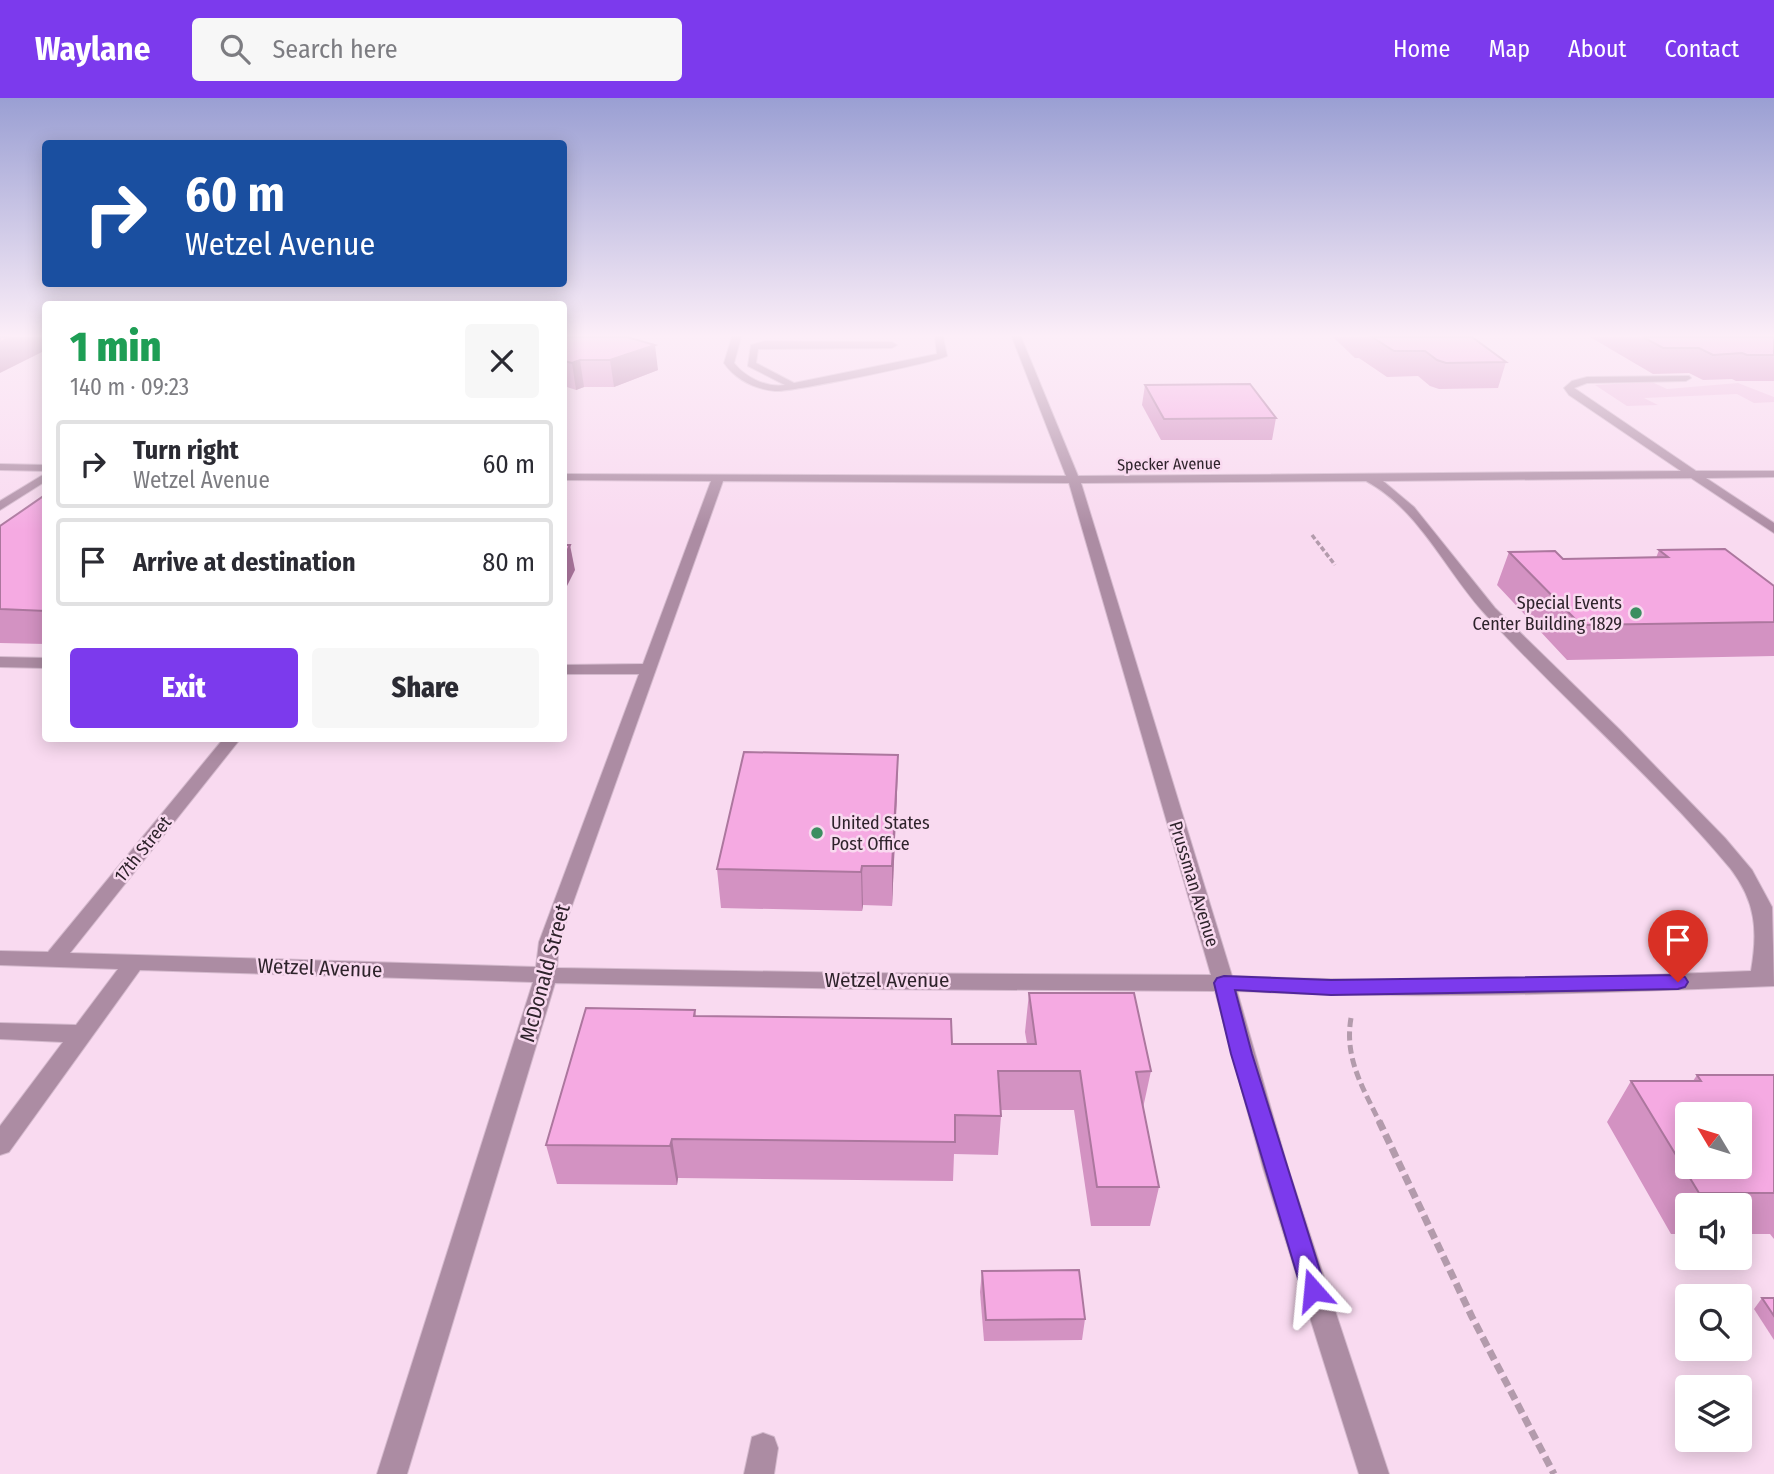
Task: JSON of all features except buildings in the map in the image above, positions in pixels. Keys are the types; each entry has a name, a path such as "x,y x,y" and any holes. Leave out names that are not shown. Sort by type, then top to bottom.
{"street":[{"name":"Prussman Avenue","path":"1042,401 1075,480 1296,1237 1374,1474"},
{"path":"1585,401 1774,530"},
{"path":"0,467 42,468"},
{"name":"Specker Avenue","path":"567,477 1075,480 1774,474"},
{"name":"McDonald Street","path":"392,1474 536,1014 546,975 549,942 646,669 718,478"},
{"path":"1368,478 1389,489 1509,633 1573,692 1729,854 1754,887 1761,904 1763,962 1767,979"},
{"path":"0,506 42,479"},
{"path":"0,662 42,663"},
{"path":"567,669 646,669"},
{"name":"17th Street","path":"53,960 230,742"},
{"name":"Wetzel Avenue","path":"0,958 546,975 1356,987 1570,986 1767,979"},
{"path":"0,1145 134,963"},
{"path":"0,1031 82,1034"}],"path":[{"path":"1312,535 1335,565"},
{"path":"1351,1018 1348,1036 1352,1065 1472,1317 1554,1474"}],"shaded area":[{"path":"1620,401 1650,401 1658,405 1627,406"}],"place":[{"name":"Special Events Center Building 1829","path":"1636,613"},
{"name":"United States Post Office","path":"817,833"}],"route":[{"path":"1313,1290 1241,1054 1224,983 1331,988 1570,986 1678,982"}]}
